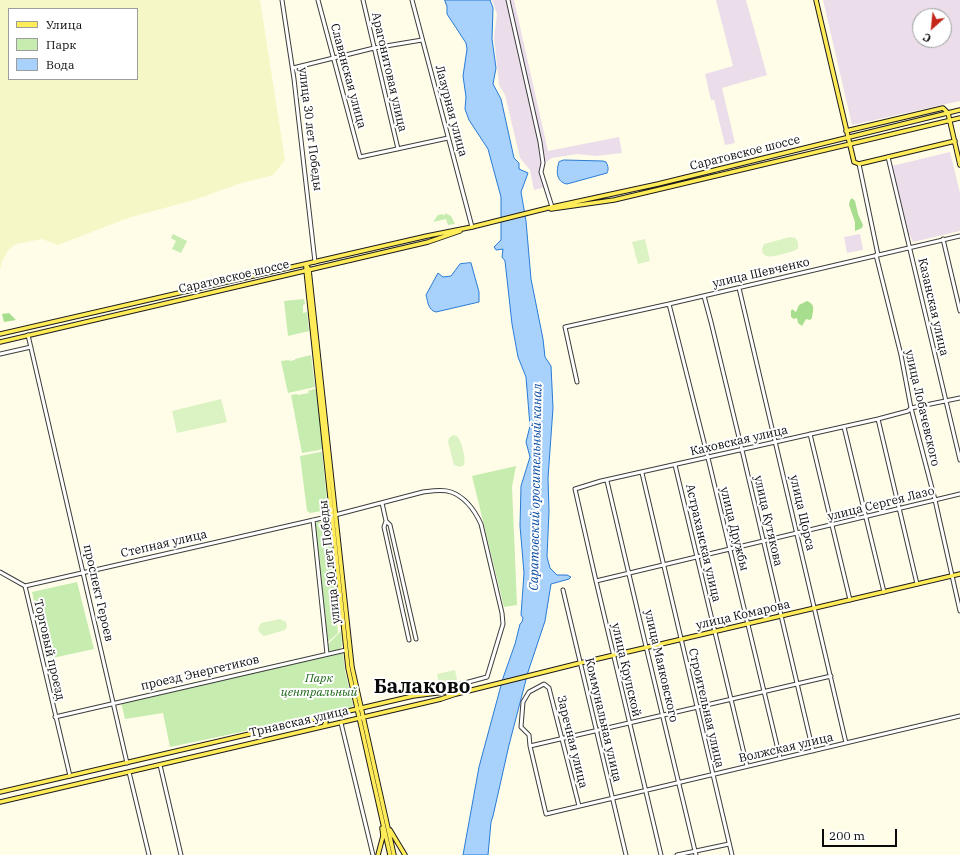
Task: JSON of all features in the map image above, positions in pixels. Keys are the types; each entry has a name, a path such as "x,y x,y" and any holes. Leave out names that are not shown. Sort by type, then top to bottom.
{"main road":[{"path":"816,0 854,162 859,164 955,142"},
{"path":"846,131 943,108 948,113 960,165"},
{"name":"Саратовское шоссе","path":"0,334 449,233 552,207 660,184 960,110"},
{"name":"Саратовское шоссе","path":"534,212 614,200 960,118"},
{"path":"594,203 593,200 596,198"},
{"name":"Саратовское шоссе","path":"0,342 428,242 449,233"},
{"name":"улица 30 лет Победы","path":"306,264 348,650 359,709 394,855"},
{"path":"209,286 211,292"},
{"path":"57,321 59,328"},
{"name":"улица Комарова","path":"489,686 580,663 960,574"},
{"name":"Трнавская улица","path":"0,792 424,694 489,686"},
{"name":"Трнавская улица","path":"0,802 441,699 489,686"},
{"path":"440,692 441,699"},
{"path":"322,717 326,722 324,726"},
{"path":"361,717 390,855"},
{"path":"306,721 304,726 306,730"},
{"path":"168,753 166,758 170,762"},
{"name":"проспект Героев","path":"128,763 129,772"},
{"path":"95,770 98,774 97,779"},
{"path":"378,855 382,836 379,807"},
{"path":"387,823 405,855"}],"street":[{"name":"улица 30 лет Победы","path":"282,0 293,68 315,262"},
{"name":"Славянская улица","path":"318,0 360,157 398,149"},
{"name":"Арагонитовая улица","path":"363,0 398,149"},
{"name":"Лазурная улица","path":"412,0 472,227"},
{"path":"508,0 540,142 543,163 541,172 552,207"},
{"path":"293,68 374,48 422,40"},
{"path":"398,149 448,138"},
{"name":"Казанская улица","path":"888,157 960,460"},
{"name":"улица Лобачевского","path":"859,164 877,255 960,611"},
{"name":"улица Шевченко","path":"577,382 565,327 960,236"},
{"path":"943,239 960,311"},
{"name":"улица Щорса","path":"739,288 832,676 846,742"},
{"name":"улица Кутякова","path":"704,296 764,541 813,751"},
{"name":"улица Дружбы","path":"669,304 708,458 780,758"},
{"name":"проспект Героев","path":"28,335 128,763"},
{"path":"0,354 31,347"},
{"name":"Каховская улица","path":"575,489 675,464 708,458 878,419 908,411 912,408 947,402 960,398"},
{"path":"908,411 913,413"},
{"path":"878,419 917,584"},
{"path":"844,427 884,592"},
{"path":"810,434 850,600"},
{"name":"Астраханская улица","path":"675,464 747,766"},
{"name":"Строительная улица","path":"642,473 732,855"},
{"name":"улица Маяковского","path":"607,481 639,611 646,648 678,783 696,853"},
{"name":"улица Крупской","path":"575,489 661,855"},
{"name":"Степная улица","path":"25,586 313,520 423,492 451,492 469,505 480,524 502,613 503,624 487,677 455,685"},
{"name":"улица Сергея Лазо","path":"596,582 730,548 960,494"},
{"path":"382,503 386,520 390,525 416,639"},
{"path":"313,520 327,654"},
{"path":"386,520 384,527 409,640"},
{"path":"0,572 25,586"},
{"name":"Торговый проезд","path":"25,586 70,776"},
{"name":"Коммунальная улица","path":"563,590 626,855"},
{"name":"проезд Энергетиков","path":"55,717 348,650"},
{"path":"530,746 832,676"},
{"name":"Заречная улица","path":"530,746 530,735 521,727 523,702 530,692 544,684 549,688 579,806"},
{"path":"424,694 455,685 453,688 456,691"},
{"name":"Волжская улица","path":"530,746 546,814 960,716"},
{"path":"341,722 374,855"},
{"path":"160,765 181,855"},
{"name":"проспект Героев","path":"129,772 149,855"},
{"path":"677,855 696,853 729,844"}],"shaded area":[{"path":"492,0 514,0 548,151 619,137 622,153 596,156 577,154 552,158 543,164 546,187 534,190 530,170 520,158 505,95 499,85 494,37 497,14"},
{"path":"716,0 746,0 767,75 722,88 735,143 725,145 714,100 711,100 705,74 733,66"},
{"path":"823,0 960,0 960,101 852,125"},
{"path":"950,152 960,193 960,231 913,242 909,234 892,166"},
{"path":"860,234 863,250 847,253 844,237"}],"green space":[{"path":"0,0 260,0 285,160 273,175 238,184 197,199 128,218 58,245 42,239 16,244 8,250 0,270"},
{"path":"852,198 855,201 858,214 863,225 862,228 855,231 855,222 849,205"},
{"path":"445,213 451,216 455,224 448,225 446,219 433,222 438,215 445,215"},
{"path":"173,234 187,241 181,253 172,249 176,241 171,238"},
{"path":"790,237 795,238 798,242 798,248 796,250 773,256 767,256 763,253 762,249 764,244"},
{"path":"645,239 650,261 638,264 632,242"},
{"path":"304,299 305,304 303,305 303,313 307,312 309,331 288,336 284,301"},
{"path":"807,301 813,306 812,318 810,320 806,319 802,326 798,323 797,318 794,319 791,317 791,311 792,309 796,312 799,305"},
{"path":"9,313 16,320 4,322 2,314"},
{"path":"311,355 315,387 288,393 281,361 295,360"},
{"path":"314,389 317,390 323,448 320,450 302,453 291,395 309,393 308,391"},
{"path":"221,399 227,422 177,433 172,411"},
{"path":"453,435 457,436 459,439 463,450 464,465 460,467 454,465 448,442 449,438"},
{"path":"322,452 328,510 310,513 307,511 300,456"},
{"path":"516,466 512,487 517,605 504,607 472,476"},
{"path":"326,520 329,522 339,619 337,621 338,633 327,643 314,523"},
{"path":"77,582 94,649 48,659 32,592"},
{"path":"280,619 286,622 287,626 285,630 264,636 260,633 258,629 261,623"},
{"path":"341,631 342,646 339,650 328,651 327,645"},
{"name":"Парк центральный","path":"339,652 343,654 345,671 353,705 350,709 170,747 163,713 125,719 121,702"},
{"path":"455,670 457,680 439,684 437,674"}],"water":[{"name":"Саратовский оросительный канал","path":"445,0 490,0 493,8 492,39 496,68 493,84 501,99 514,158 519,163 519,169 528,173 521,192 526,221 531,279 543,339 545,357 551,366 553,408 548,478 549,511 547,557 550,568 557,575 567,575 571,577 569,579 551,584 545,621 528,672 491,822 488,855 463,855 479,767 503,678 523,618 521,615 524,573 520,526 521,486 530,457 526,442 530,426 526,377 518,357 512,324 505,261 502,257 503,249 496,250 494,247 501,240 501,197 488,149 469,120 465,109 466,97 463,76 467,49 466,43 447,14"},
{"path":"564,160 603,161 606,162 608,170 607,173 567,184 563,183 559,179 557,172 559,162"},
{"path":"471,263 479,292 479,302 436,312 433,311 429,305 426,295 438,273 443,277 451,276 460,264"}],"district":[{"name":"Балаково","path":"422,687"}]}
